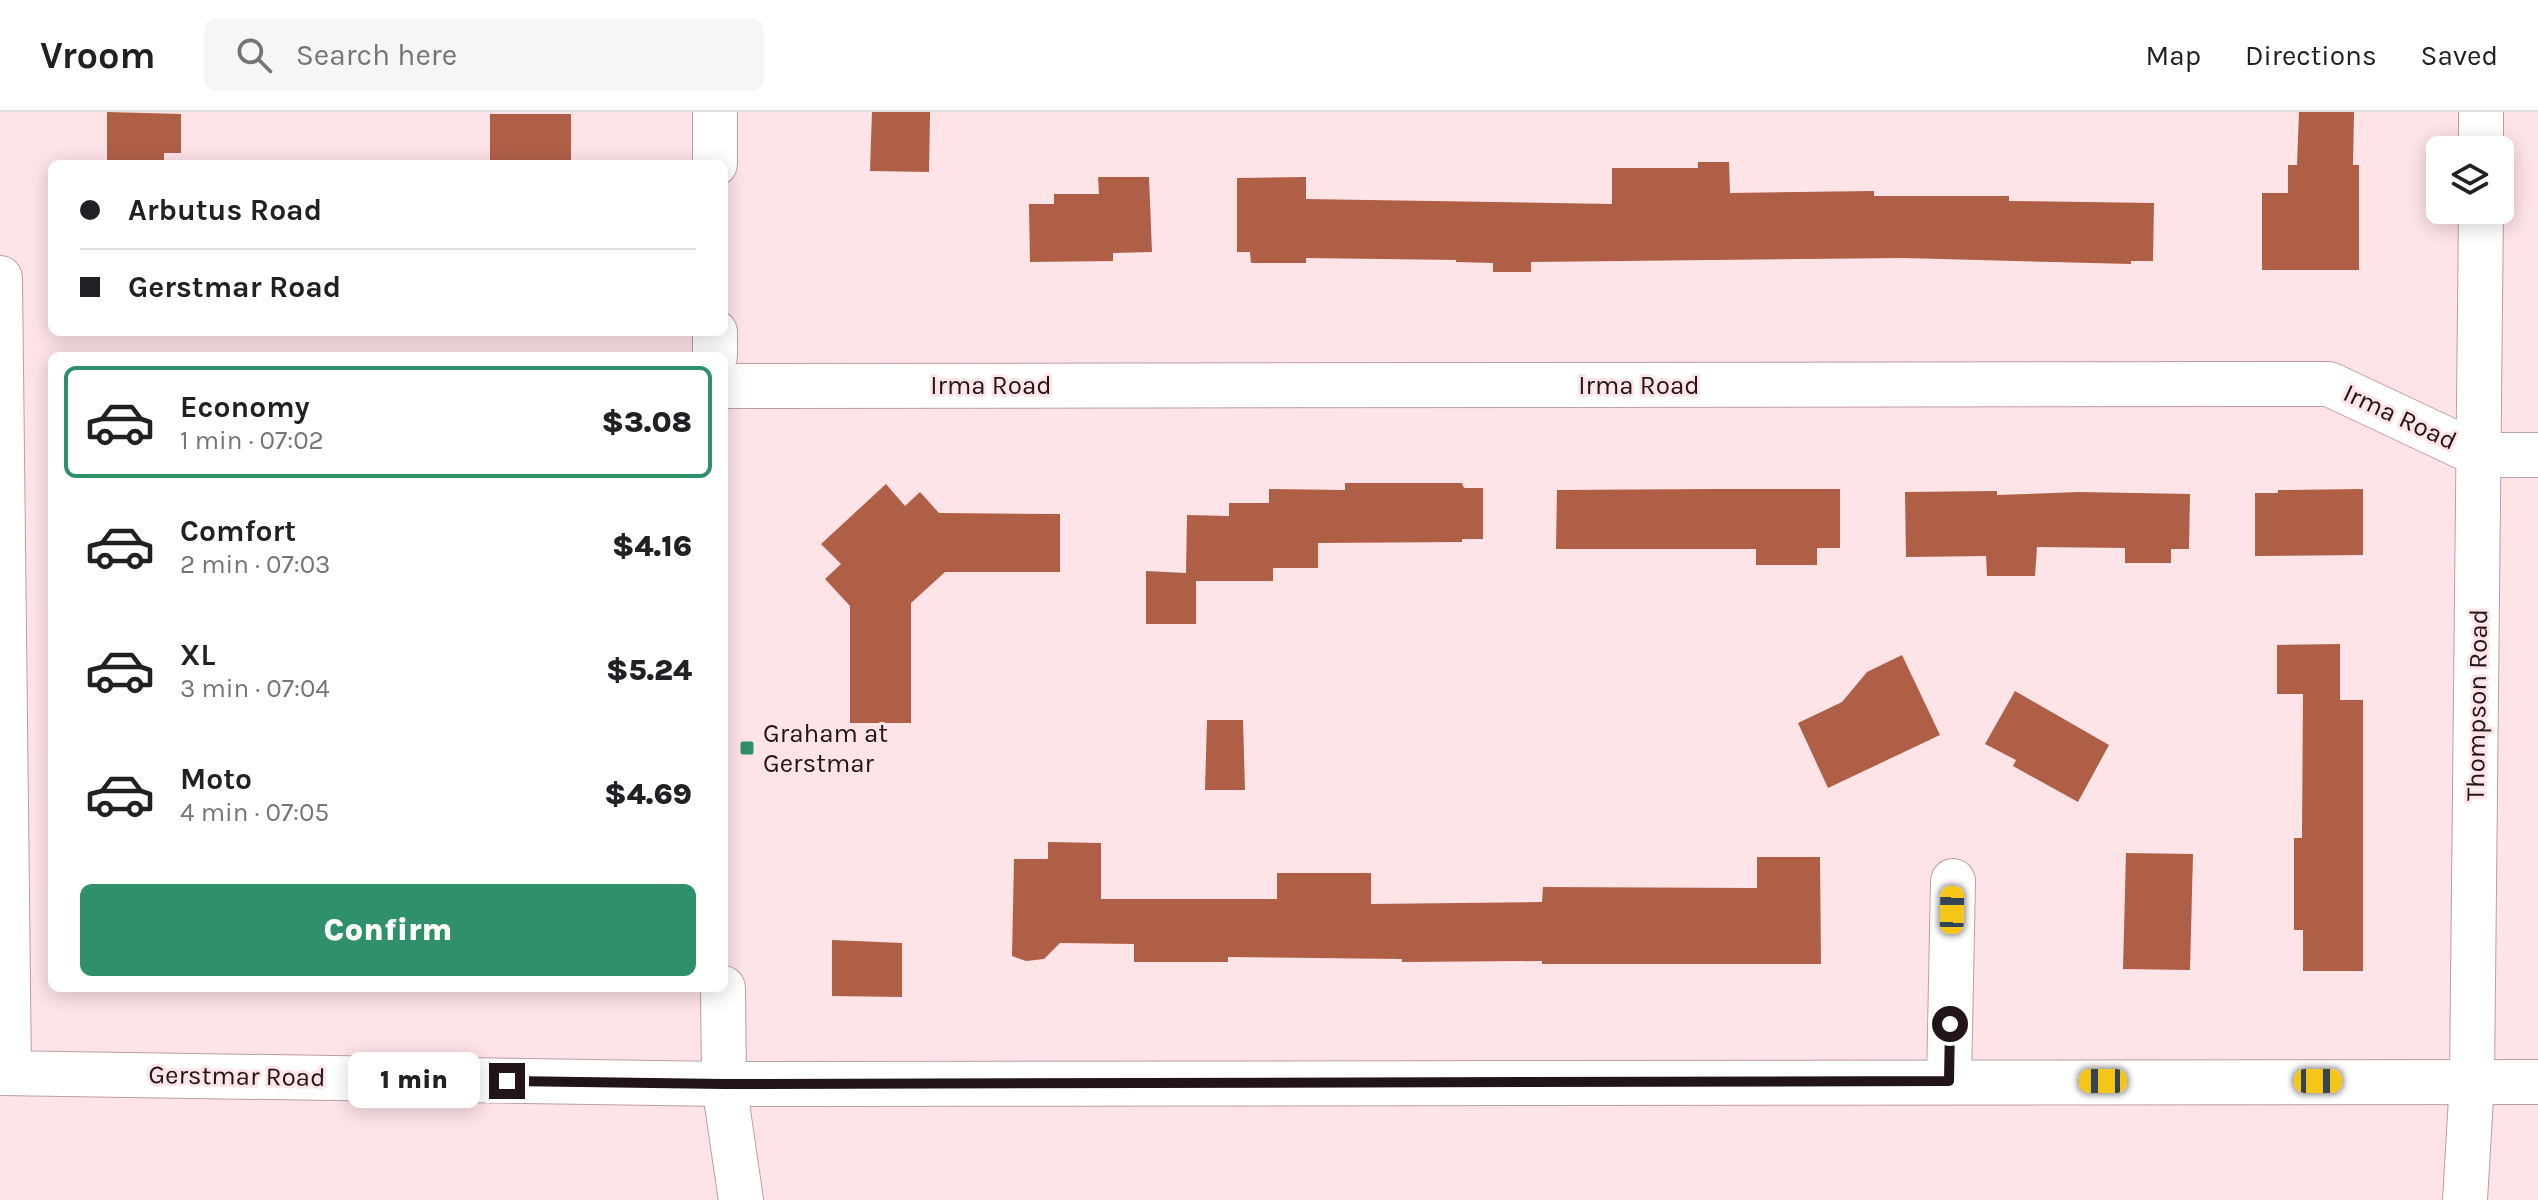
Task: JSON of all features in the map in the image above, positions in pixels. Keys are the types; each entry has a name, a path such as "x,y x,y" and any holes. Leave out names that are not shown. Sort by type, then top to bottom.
{"street":[{"path":"715,112 715,160"},
{"path":"2481,112 2481,136"},
{"name":"Thompson Road","path":"2465,1200 2472,1081 2481,224"},
{"path":"0,278 5,1073"},
{"name":"Irma Road","path":"728,386 2329,384 2480,455 2538,455"},
{"path":"1949,1081 1953,881"},
{"path":"723,992 724,1084 741,1200"},
{"name":"Gerstmar Road","path":"5,1073 724,1084 2538,1082"}],"building":[{"path":"107,112 181,114 181,153 164,153 164,160 107,160"},
{"path":"872,112 930,112 929,172 870,171"},
{"path":"2299,112 2354,112 2353,165 2359,165 2359,270 2262,270 2262,193 2288,193 2288,165 2297,165"},
{"path":"490,114 571,114 571,160 490,160"},
{"path":"1698,162 1729,162 1730,193 1874,191 1874,196 2009,196 2009,201 2154,203 2153,261 2131,261 2131,264 1904,258 1531,262 1531,272 1493,272 1493,263 1456,260 1306,258 1306,263 1251,263 1250,252 1237,252 1237,178 1306,177 1306,199 1612,204 1612,168 1698,168"},
{"path":"1098,177 1149,177 1152,252 1113,253 1113,261 1030,262 1029,204 1054,204 1054,194 1099,194"},
{"path":"1345,483 1462,483 1464,488 1483,488 1483,539 1462,539 1462,542 1318,543 1318,568 1273,568 1273,581 1196,581 1196,624 1146,624 1146,571 1186,573 1187,515 1229,516 1229,503 1269,503 1269,489 1345,490"},
{"path":"886,484 905,506 920,492 939,513 1060,514 1060,572 945,572 911,603 911,723 850,723 850,606 825,579 841,564 821,544"},
{"path":"1840,489 1840,548 1817,548 1817,565 1756,565 1756,549 1556,549 1557,490"},
{"path":"2363,489 2363,555 2255,556 2255,493"},
{"path":"1997,491 1997,495 2080,492 2190,494 2189,549 2171,549 2171,563 2125,563 2125,548 2037,547 2035,576 1987,576 1986,556 1906,557 1905,492"},
{"path":"2340,644 2340,700 2363,700 2363,971 2303,971 2303,930 2294,930 2294,838 2302,838 2303,694 2277,694 2277,645"},
{"path":"1902,655 1940,735 1828,788 1798,723 1842,702 1867,672"},
{"path":"2015,691 2109,745 2078,802 2013,766 2016,760 1985,744"},
{"path":"1207,720 1243,720 1245,790 1205,790"},
{"path":"1048,842 1101,843 1101,899 1277,899 1277,873 1371,873 1371,904 1542,902 1543,887 1757,888 1757,857 1820,857 1821,964 1542,964 1542,961 1402,962 1402,959 1228,957 1228,962 1134,962 1134,944 1060,943 1044,959 1026,961 1012,956 1014,859 1048,859"},
{"path":"2126,853 2193,854 2190,970 2123,969"},
{"path":"832,940 902,943 902,997 832,996"}],"place":[{"name":"Graham at Gerstmar","path":"747,748"}],"route":[{"path":"507,1081 724,1084 1949,1081 1950,1024"}]}
